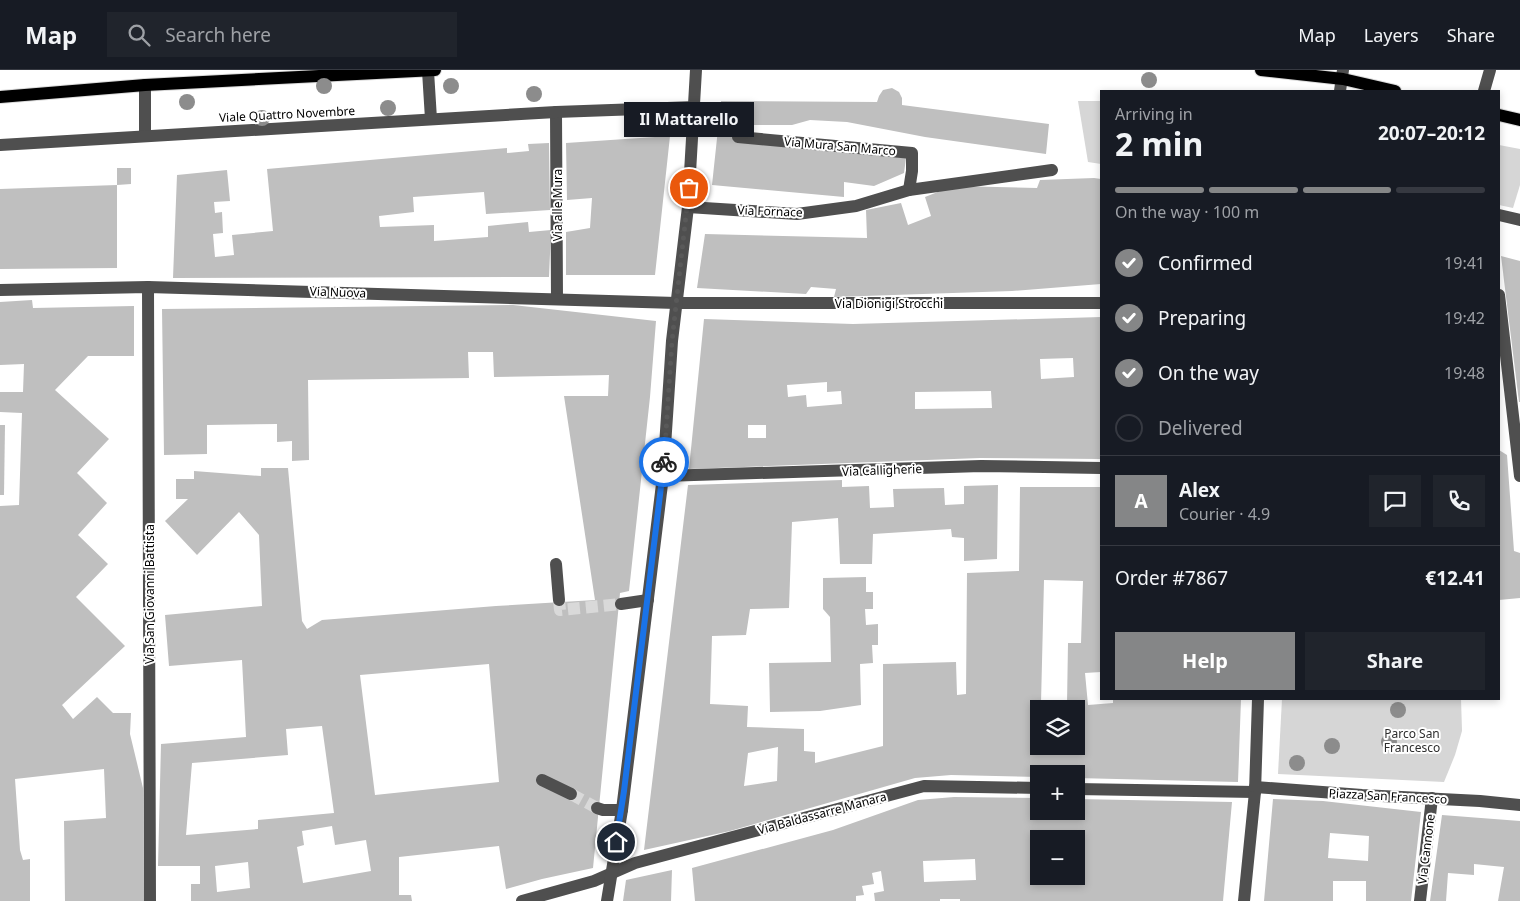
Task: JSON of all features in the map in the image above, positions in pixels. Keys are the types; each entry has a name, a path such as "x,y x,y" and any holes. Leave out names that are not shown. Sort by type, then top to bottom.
{"main road":[{"path":"0,97 343,72 435,70"},
{"path":"1261,70 1342,80 1390,90"},
{"path":"1500,115 1520,120"}],"street":[{"path":"607,901 622,810 664,476 676,303 688,207 696,70"},
{"path":"1484,90 1490,70"},
{"path":"428,71 431,120"},
{"path":"145,85 145,136"},
{"name":"Viale Quattro Novembre","path":"0,145 556,112 695,108"},
{"name":"Via alle Mura","path":"556,112 557,299"},
{"name":"Via Mura San Marco","path":"738,137 912,153 909,190"},
{"path":"909,190 1052,170"},
{"name":"Via Fornace","path":"688,207 797,214 856,206 909,190"},
{"path":"1500,219 1520,220"},
{"name":"Via Nuova","path":"0,290 148,287 676,303"},
{"name":"Via San Giovanni Battista","path":"148,287 150,901"},
{"name":"Via Dionigi Strocchi","path":"676,303 1100,303"},
{"path":"1500,305 1520,476"},
{"name":"Via Calligherie","path":"664,476 981,466 1100,468"},
{"path":"556,564 559,600"},
{"path":"621,604 648,600"},
{"path":"1244,901 1255,790 1258,700"},
{"path":"542,780 571,794"},
{"name":"Via Baldassarre Manara","path":"522,901 594,881 634,863 924,786 1030,788"},
{"path":"1085,789 1255,790"},
{"name":"Piazza San Francesco","path":"1255,790 1432,798 1520,805"},
{"name":"Via Cannone","path":"1420,901 1432,798"},
{"path":"597,808 622,810"}],"green space":[{"path":"1078,101 1100,101 1100,164 1088,162"},
{"path":"1500,145 1520,149 1520,185 1513,208 1500,205"},
{"name":"Parco San Francesco","path":"1282,700 1461,700 1462,731 1444,782 1278,774"}],"building":[{"path":"892,88 899,92 902,98 902,105 1049,124 1046,154 925,137 847,122 810,120 792,125 733,125 733,141 906,158 904,173 874,186 844,182 844,197 712,185 721,101 877,102 883,90"},
{"path":"670,136 655,275 566,275 566,232 590,228 592,198 567,200 566,143"},
{"path":"549,143 550,210 486,214 484,192 413,197 414,212 379,216 380,227 434,225 434,241 488,237 488,226 528,222 529,232 551,230 549,277 173,278 177,175 227,170 230,201 214,202 215,213 222,212 223,233 213,234 215,257 234,255 232,235 273,231 267,169 507,148 507,153 529,151 528,144"},
{"path":"117,168 131,168 131,184 117,185"},
{"path":"1100,179 1100,284 1012,291 834,297 836,289 811,287 806,294 697,288 705,234 867,238 866,210 901,203 908,225 931,216 925,197 953,186 1037,188 1040,180"},
{"path":"117,185 117,268 0,269 0,189"},
{"path":"1501,256 1520,261 1520,402 1519,402"},
{"path":"32,300 33,308 134,306 134,356 88,356 55,390 109,439 77,473 107,503 78,535 108,564 76,597 125,646 62,705 73,719 97,697 113,713 131,713 130,734 143,788 144,901 65,901 64,821 106,818 104,769 15,779 20,850 23,860 30,859 30,901 0,901 0,506 19,505 22,413 0,412 0,392 23,392 24,364 0,365 0,302"},
{"path":"513,305 656,321 650,397 629,591 620,593 593,868 506,889 499,846 399,857 399,895 411,895 412,901 191,901 191,884 200,884 200,866 158,866 161,744 246,737 242,660 169,666 165,615 262,606 259,535 239,512 197,555 165,521 188,499 176,499 176,479 194,479 194,471 261,476 261,468 288,468 302,621 307,629 322,620 595,600 564,396 608,396 609,375 494,377 493,352 468,352 469,378 308,380 309,460 292,461 292,441 277,442 277,424 207,425 207,454 164,455 162,309","holes":["489,664 499,782 375,795 360,675","322,726 334,813 258,820 258,829 186,835 192,763 288,755 286,729","332,826 335,845 366,840 371,871 303,883 297,847 304,845 302,831","248,862 250,888 217,892 215,866"]},
{"path":"1100,317 1100,459 980,458 689,469 704,319 853,324","holes":["1073,358 1074,377 1041,379 1040,359","827,382 827,392 841,391 842,404 807,407 806,395 788,397 787,385","991,391 992,408 915,409 915,392","748,425 766,425 766,438 748,438"]},
{"path":"0,425 5,425 4,495 0,495"},
{"path":"1500,451 1507,455 1514,551 1520,553 1520,598 1500,600"},
{"path":"842,480 842,487 869,486 870,508 894,507 893,489 944,488 945,505 964,504 964,486 998,485 997,559 964,561 964,538 952,537 951,529 873,534 872,564 840,564 838,518 792,522 789,608 750,609 746,635 712,636 710,704 748,706 747,727 804,729 804,751 815,752 815,763 883,746 883,664 956,662 957,695 966,694 967,573 1019,571 1020,487 1100,487 1100,672 1085,673 1088,705 1113,703 1113,700 1241,700 1238,782 1085,778 1085,765 1030,765 1030,777 951,775 915,778 730,831 644,850 688,485","holes":["1044,580 1083,581 1081,643 1068,643 1067,700 1085,700 1085,755 1030,755 1030,700 1041,700","778,747 777,781 744,786 748,753"]},
{"path":"866,577 866,592 873,592 873,609 865,609 866,625 878,624 878,645 872,645 873,663 860,664 861,705 820,711 770,712 769,663 831,662 830,617 823,609 823,578"},
{"path":"954,797 1030,798 1030,820 1085,820 1085,799 1232,802 1223,901 960,901 960,899 940,899 940,901 875,901 874,893 884,891 881,871 872,873 874,884 862,886 864,895 856,896 856,901 695,901 692,868 833,830 918,800","holes":["975,859 976,880 924,882 923,861"]},
{"path":"1273,799 1323,801 1421,812 1411,901 1366,901 1366,881 1333,881 1333,901 1264,901","holes":["1330,833 1369,836 1368,861 1328,858"]},
{"path":"1442,815 1520,821 1520,901 1498,901 1504,867 1474,864 1474,875 1448,873 1446,901 1430,901"},
{"path":"672,870 671,901 623,901 626,880"}],"tunnel":[{"path":"559,600 560,610 621,604"},
{"path":"571,794 597,808"}],"way so far":[{"path":"664,462 672,341 689,188"}],"place":[{"name":"Il Mattarello","path":"689,188"}],"route":[{"path":"616,842 622,810 664,476 664,462"}]}
